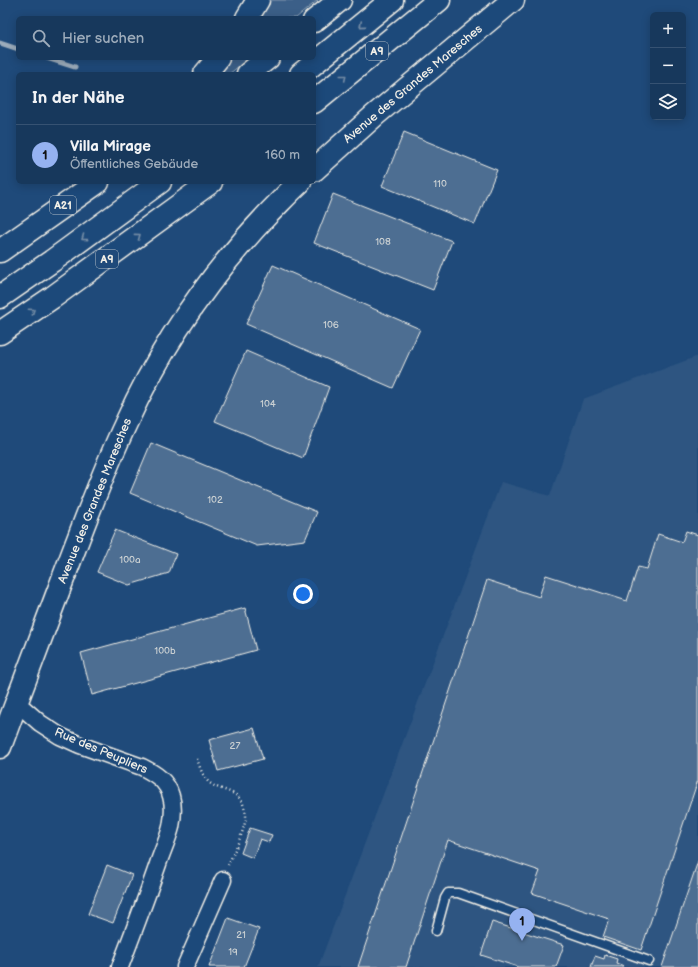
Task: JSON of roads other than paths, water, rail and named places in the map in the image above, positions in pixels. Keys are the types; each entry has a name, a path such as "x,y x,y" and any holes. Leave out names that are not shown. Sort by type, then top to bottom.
{"main road":[{"path":"248,16 258,0"},
{"path":"316,19 340,0"},
{"name":"A9","path":"303,72 392,0"},
{"name":"A9","path":"316,100 439,0"},
{"name":"Avenue des Grandes Maresches","path":"316,168 375,116 513,0"},
{"path":"207,72 216,60"},
{"path":"250,72 266,60"},
{"name":"A21","path":"34,228 89,184"},
{"path":"0,251 95,184"},
{"name":"A9","path":"0,297 157,184"},
{"name":"A9","path":"0,333 59,293 208,184"},
{"name":"Avenue des Grandes Maresches","path":"0,747 9,712 104,472 127,420 153,370 177,330 212,279 253,230 298,184"}],"street":[{"name":"Rue des Peupliers","path":"9,712 24,709 40,723 60,736 152,772 159,776 171,796 173,805 171,826 120,967"},
{"path":"185,967 223,880"}],"lane":[{"path":"436,930 445,898 448,893 458,892 649,961"}],"waterway":[{"path":"0,43 16,48"},
{"path":"53,60 75,67"}],"place":[{"name":"Villa Mirage","path":"522,941"}]}
